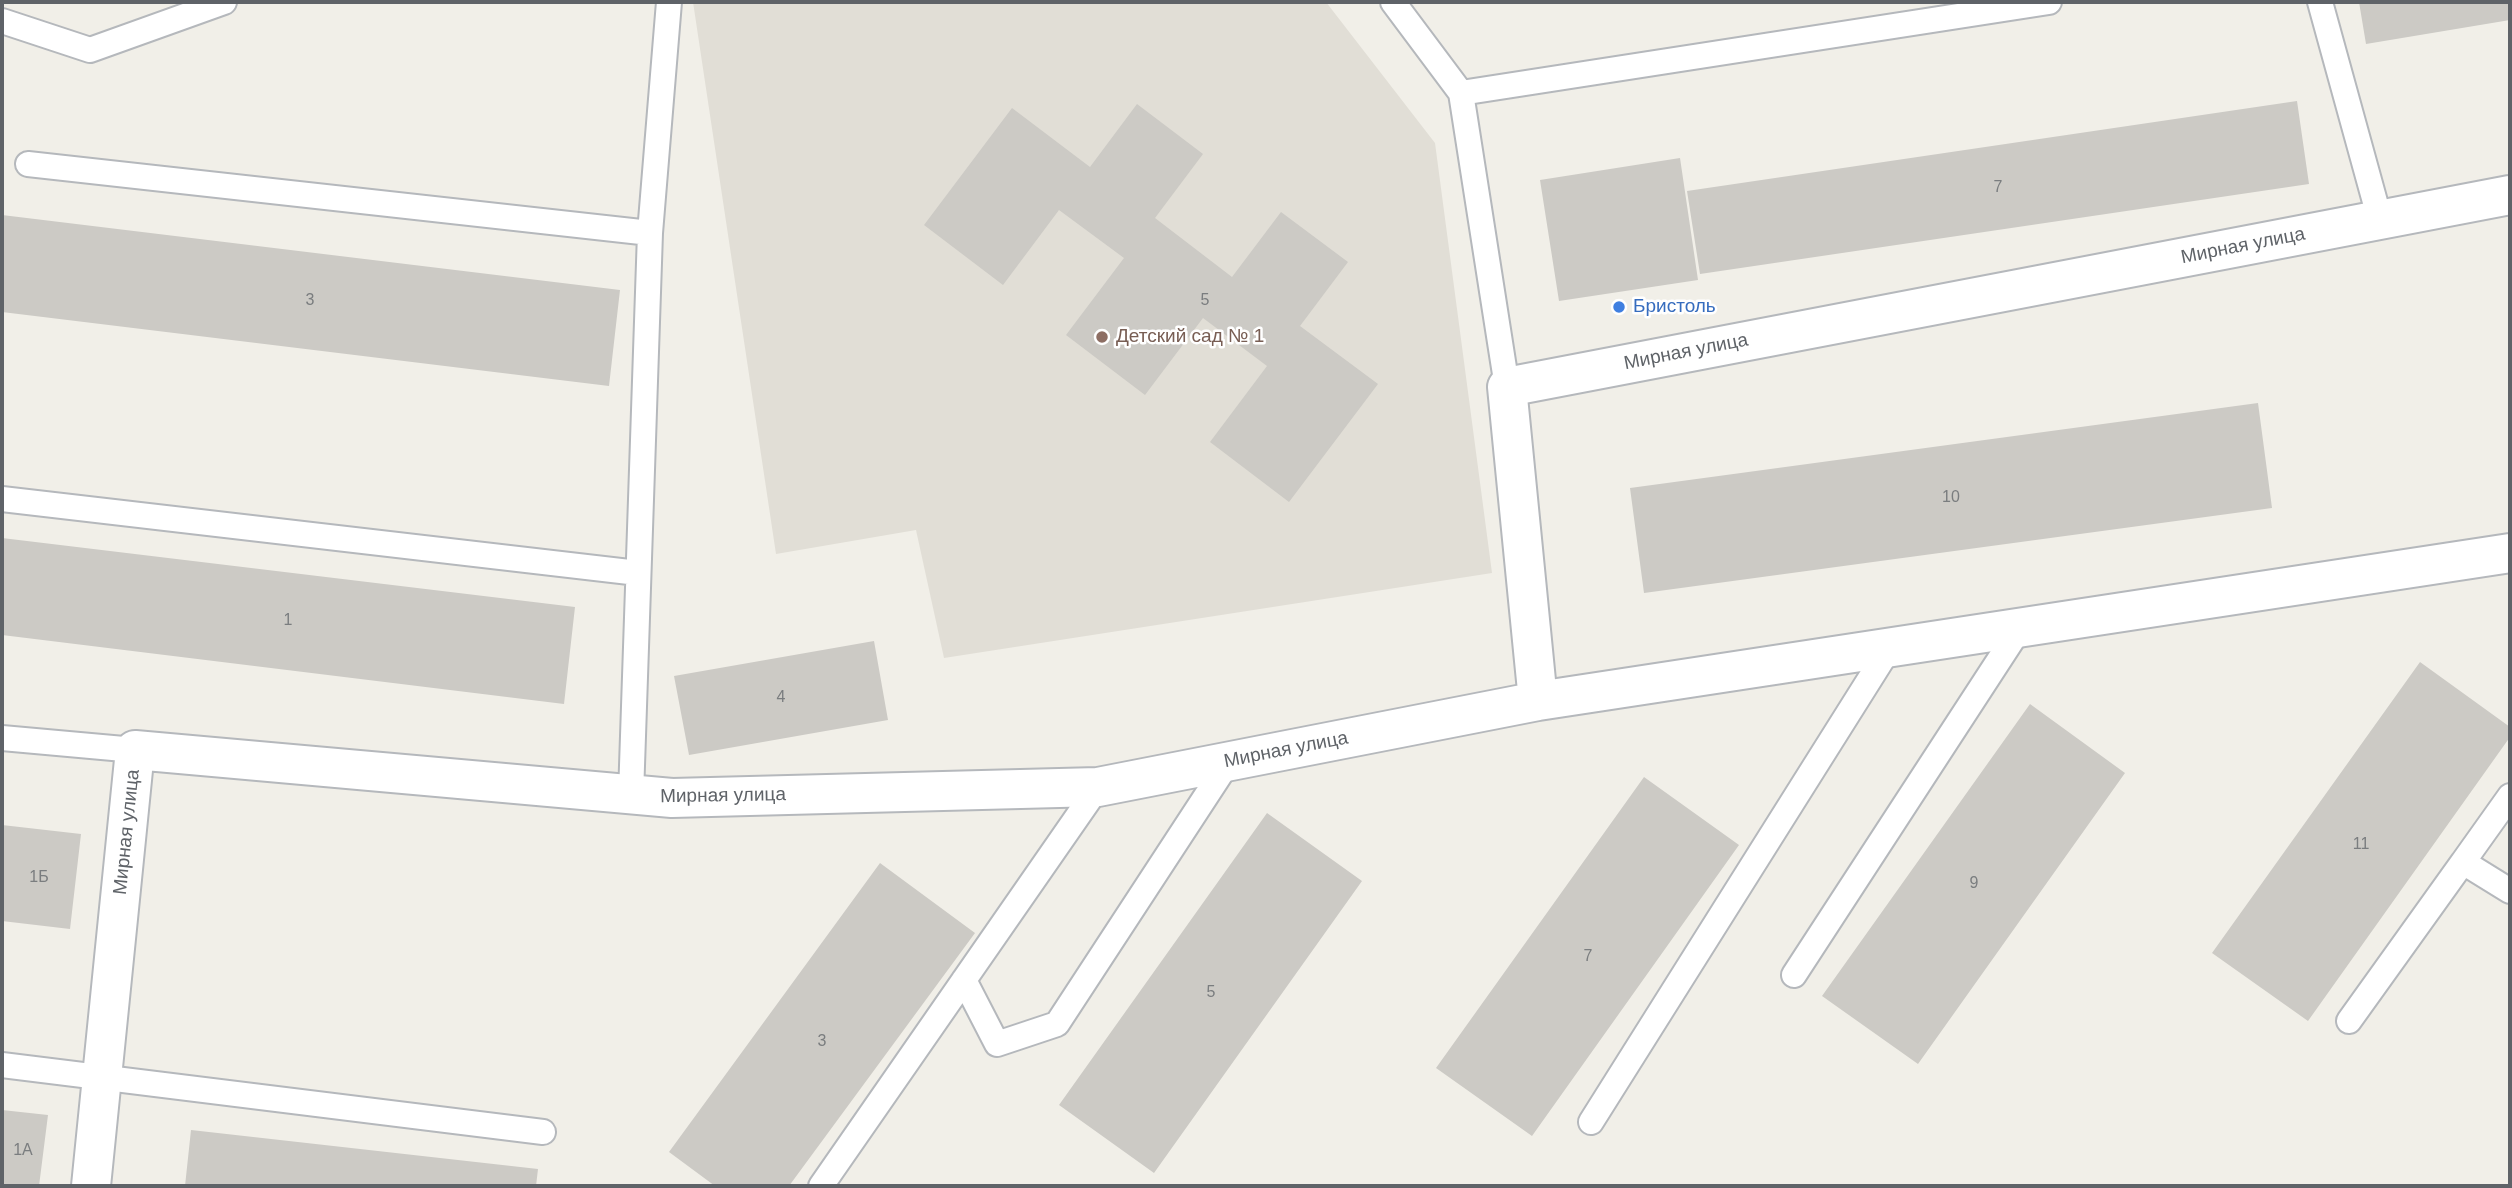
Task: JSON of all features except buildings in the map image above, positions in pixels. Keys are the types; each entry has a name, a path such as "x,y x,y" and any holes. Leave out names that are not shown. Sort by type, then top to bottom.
{"street":[{"name":"Мирная улица","path":"1507,387 2510,195"},
{"path":"1507,387 1538,701"},
{"name":"Мирная улица","path":"91,1186 135,750 672,798 1098,787 1538,701 2510,553"}],"lane":[{"path":"2,21 90,50 224,2"},
{"path":"631,795 650,233 669,2"},
{"path":"1393,2 1461,93 1507,387"},
{"path":"1461,93 2049,2"},
{"path":"2320,2 2380,220"},
{"path":"28,164 650,233"},
{"path":"2,499 638,573"},
{"path":"1794,975 2020,628"},
{"path":"1591,1122 1890,647"},
{"path":"2,738 135,750"},
{"path":"964,980 997,1044 1057,1024 1229,761"},
{"path":"821,1186 1098,787"},
{"path":"2349,1021 2510,796"},
{"path":"2463,863 2510,891"},
{"path":"2,1065 543,1132"}],"shaded area":[{"name":"Детский сад № 1","path":"693,2 1326,2 1435,143 1492,573 944,658 916,530 776,554"}],"place":[{"name":"Бристоль","path":"1619,307"},
{"name":"Детский сад № 1","path":"1102,337"}]}
